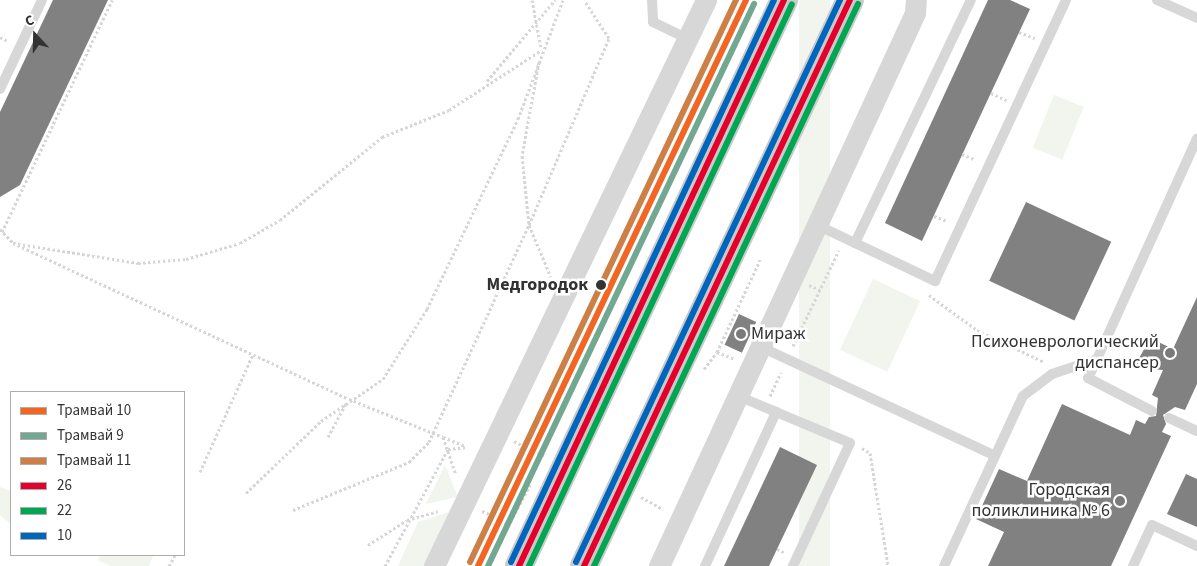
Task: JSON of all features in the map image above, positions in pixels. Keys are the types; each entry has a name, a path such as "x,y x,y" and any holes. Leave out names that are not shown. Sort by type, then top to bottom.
{"main road":[{"path":"518,566 784,0"},
{"path":"584,566 850,0"}],"street":[{"path":"659,566 915,12 916,0"},
{"path":"434,566 466,503 560,300 706,1"}],"lane":[{"path":"0,88 42,0"},
{"path":"652,0 653,22 688,39"},
{"path":"855,243 971,0"},
{"path":"818,225 935,281 1066,0"},
{"path":"1157,0 1197,18"},
{"path":"1152,410 1088,378 1197,139"},
{"path":"761,346 994,455"},
{"path":"944,566 1023,396 1036,383 1060,370 1097,359"},
{"path":"738,396 850,443 793,566"},
{"path":"705,566 776,412"},
{"path":"1169,418 1197,432"},
{"path":"1133,566 1152,525 1197,546"}],"path":[{"path":"112,0 1,230 13,243 349,399 443,437 466,503 407,520 368,545"},
{"path":"532,0 538,18 541,51 522,156 529,226 560,300"},
{"path":"481,87 538,18 556,0"},
{"path":"246,493 349,399 383,379 427,309 518,119 541,51 563,0"},
{"path":"293,510 409,462 433,432 529,226 609,38 584,0"},
{"path":"13,243 138,263 186,259 240,243 280,220 382,138 449,110 481,87 541,51"},
{"path":"765,408 844,238"},
{"path":"698,376 717,352 760,260"},
{"path":"933,297 977,330 1060,370"},
{"path":"200,472 252,354"},
{"path":"328,437 349,399"},
{"path":"850,443 870,452 888,566"},
{"path":"448,448 468,447"},
{"path":"385,566 407,520 448,448"},
{"path":"533,450 547,456 542,464"},
{"path":"487,566 532,481"},
{"path":"500,520 508,524"}],"shaded area":[{"path":"799,0 830,0 830,566 799,566"},
{"path":"1054,95 1084,107 1062,160 1033,148"},
{"path":"873,279 920,301 887,372 840,350"},
{"path":"445,465 458,497 426,504"},
{"path":"0,487 10,491 10,524 0,515"},
{"path":"449,512 424,566 398,566 418,522"},
{"path":"100,556 153,556 149,566 110,566 98,560"}],"building":[{"path":"53,0 108,0 20,185 0,197 0,112"},
{"path":"988,0 1010,0 1030,9 922,241 885,223"},
{"path":"1026,202 1111,242 1074,321 989,281"},
{"path":"1197,297 1197,384 1185,410 1175,407 1163,415 1166,424 1162,432 1171,436 1111,566 988,566 1004,532 976,519 999,469 1027,481 1062,404 1130,435 1136,420 1145,424 1149,417 1156,416 1158,398 1152,395 1163,370 1134,368 1150,338 1173,349"},
{"name":"Мираж","path":"739,314 756,322 742,353 725,345"},
{"path":"780,447 817,465 769,566 724,566"},
{"path":"1186,474 1197,479 1197,527 1167,514"}],"tram line":[{"name":"11","path":"470,562 736,0"},
{"name":"10","path":"478,566 746,0"},
{"name":"9","path":"488,566 754,4"}],"transit line":[{"name":"10","path":"511,562 774,0"},
{"name":"26","path":"519,566 784,0"},
{"name":"10","path":"576,562 840,0"},
{"name":"26","path":"584,566 850,0"},
{"name":"22","path":"529,566 792,4"},
{"name":"22","path":"594,566 858,4"}],"place":[{"name":"Медгородок","path":"601,285"},
{"name":"Мираж","path":"741,334"},
{"name":"Психоневрологический диспансер","path":"1170,353"},
{"name":"Городская поликлиника № 6","path":"1120,501"}]}
